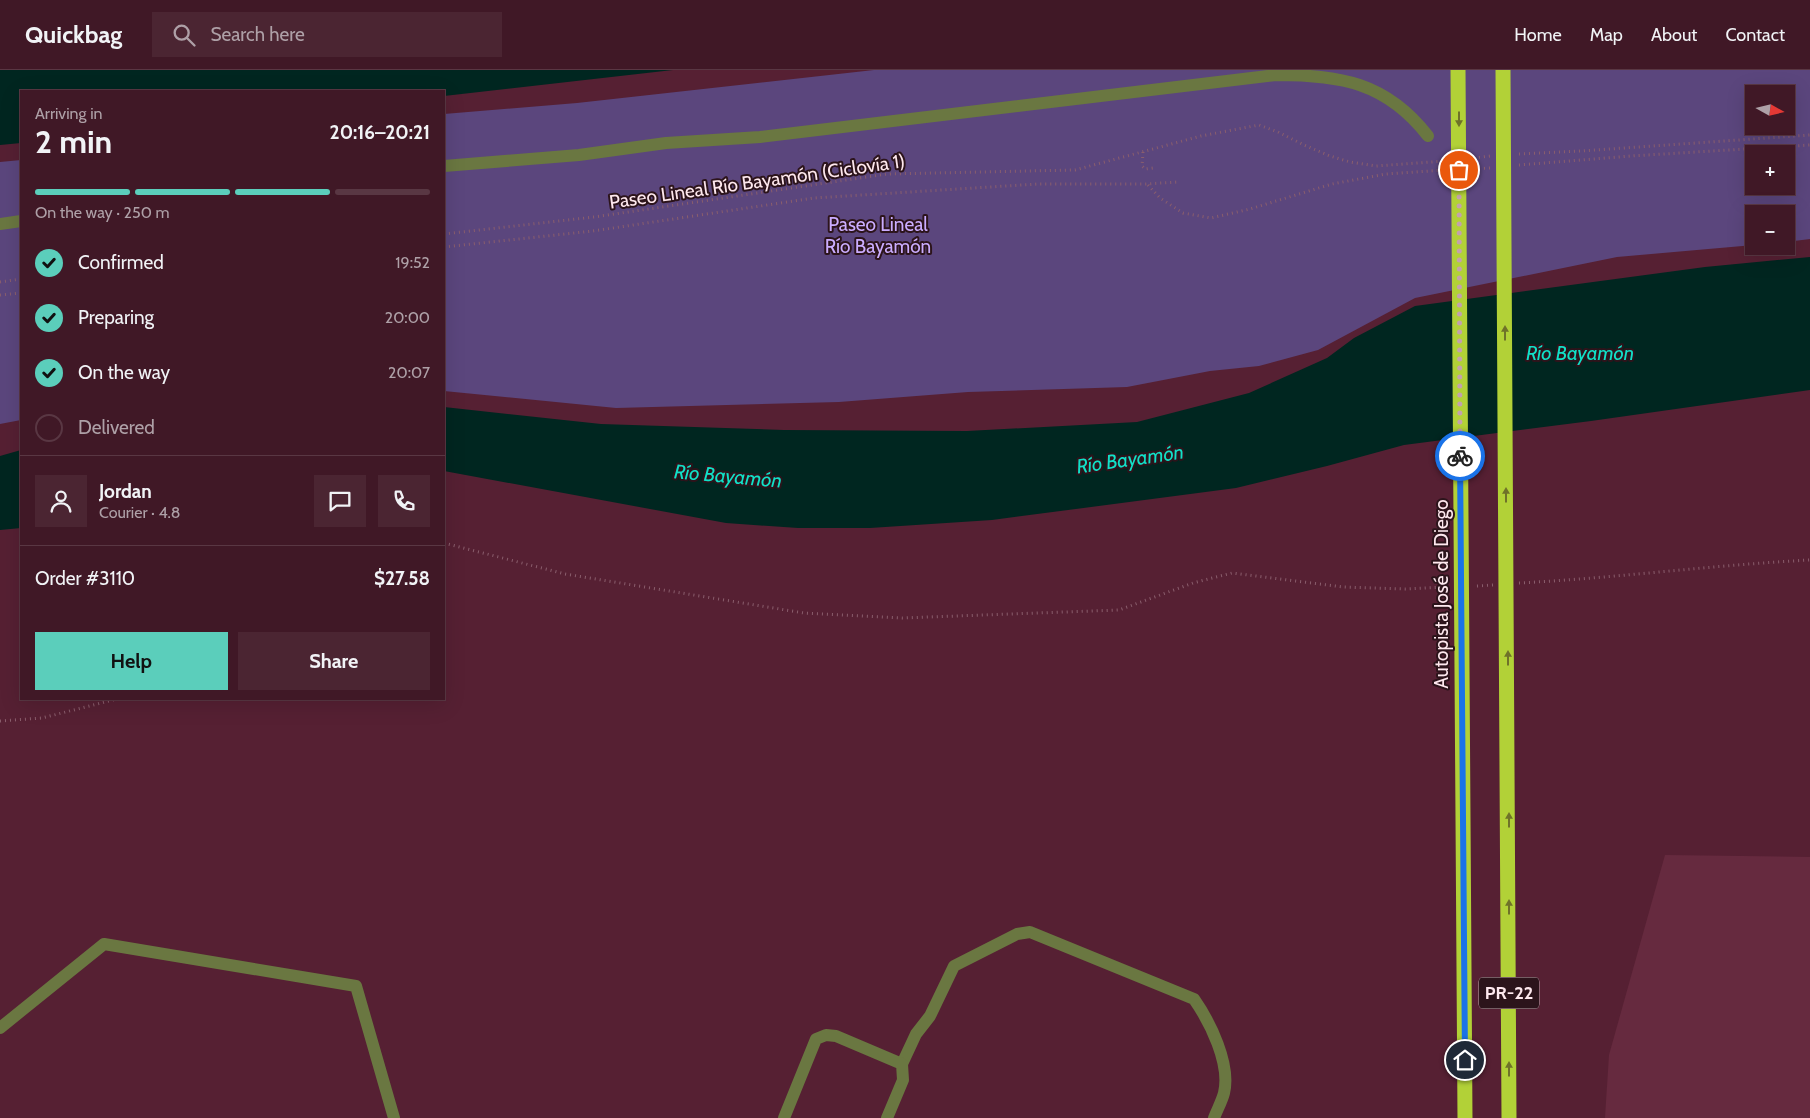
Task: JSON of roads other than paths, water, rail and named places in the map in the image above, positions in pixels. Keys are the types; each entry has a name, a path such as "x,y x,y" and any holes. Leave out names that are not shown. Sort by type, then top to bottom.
{"highway":[{"name":"Autopista José de Diego","path":"1458,70 1465,1118"},
{"name":"PR-22","path":"1503,70 1509,1118"}],"lane":[{"path":"445,166 579,155 666,143 770,136 1276,75 1303,75 1342,80 1384,94 1406,111 1428,136"},
{"path":"0,224 20,221"},
{"path":"887,1118 903,1080 902,1064 916,1034 930,1016 954,966 1017,934 1030,932 1194,999 1201,1009 1220,1049 1225,1067 1224,1091 1214,1118"},
{"path":"0,1028 104,944 356,986 394,1118"},
{"path":"784,1118 816,1039 826,1035 836,1036 902,1064"}],"water":[{"path":"0,70 673,70 445,96 445,90 20,90 20,143 0,145"},
{"name":"Río Bayamón","path":"1810,257 1810,390 1404,445 1236,488 992,520 870,528 798,528 726,523 445,471 445,407 601,424 784,430 967,431 1137,422 1249,393 1327,358 1354,338 1415,306 1705,267"},
{"path":"20,450 20,528 0,530 0,456"}],"park label":[{"name":"Paseo Lineal Río Bayamón","path":"878,235"}]}
